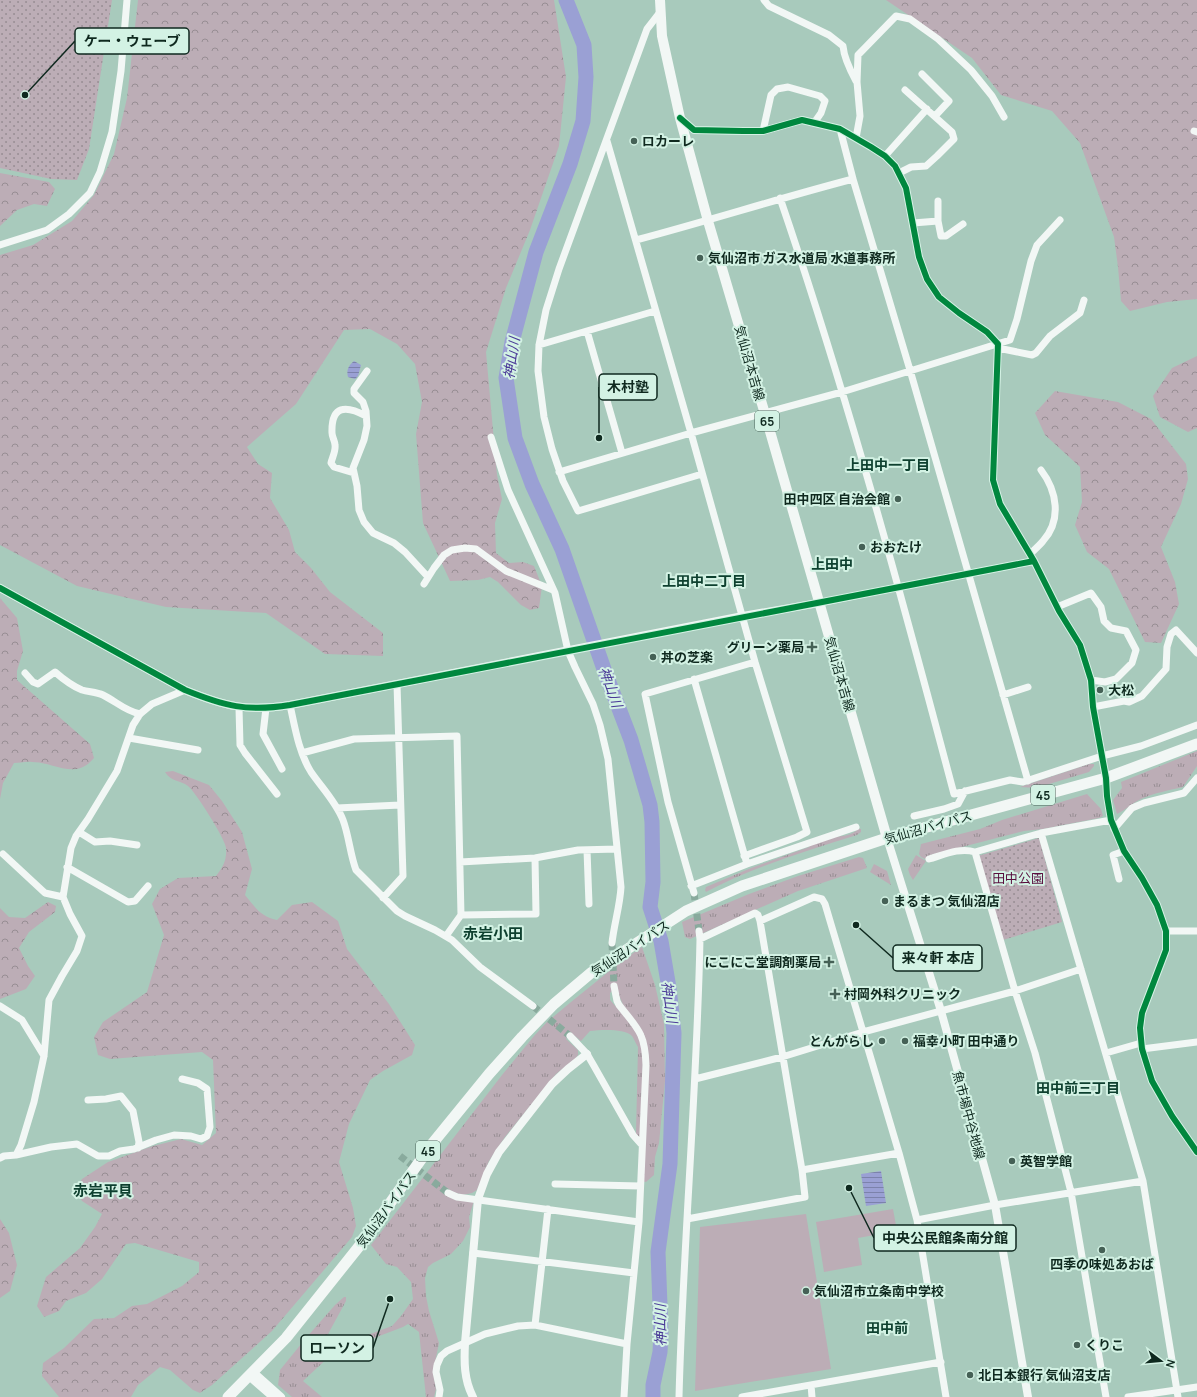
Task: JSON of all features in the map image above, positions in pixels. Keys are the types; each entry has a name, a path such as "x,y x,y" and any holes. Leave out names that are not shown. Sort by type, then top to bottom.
{"highway":[{"name":"気仙沼バイパス","path":"228,1397 291,1332 361,1244 432,1144 489,1074 522,1036 554,1004 592,972 686,911 742,886 887,838 1106,778 1197,744"}],"main road":[{"name":"気仙沼本吉線","path":"660,0 662,36 680,118 708,221 887,838"}],"street":[{"path":"0,245 46,230 69,214 90,193 100,172 112,132 121,71 127,0"},
{"path":"764,0 769,6 829,35 844,46 844,52 850,70 857,82"},
{"path":"661,11 647,29 550,296 540,345 538,371 544,417 552,449 559,472 578,511 702,474"},
{"path":"856,138 860,116 857,82 858,55 896,16 910,19 938,39 965,65 992,96 1004,117"},
{"path":"922,74 949,101 935,116"},
{"path":"763,131 771,95 777,89 788,88 820,96 825,101 821,113 814,123"},
{"path":"899,173 911,167 926,166 954,139 952,132 905,90"},
{"path":"885,156 927,109"},
{"path":"680,118 694,130 763,131 802,120 840,129 885,156 895,166 906,188 919,257 927,279 939,297 987,332 998,346 1032,355 1036,353 1050,336 1080,313 1084,300"},
{"path":"840,129 852,179 910,370 1028,781"},
{"path":"607,141 755,662 807,832 744,856"},
{"path":"636,240 708,221 780,198 852,179"},
{"path":"780,198 798,249 842,392 899,587 954,794 1010,780 1023,782 1028,781 1102,756 1141,746 1197,725"},
{"path":"938,201 938,221 941,236 946,236 963,224"},
{"path":"559,472 691,433 842,392 910,370 998,346 1010,340 1017,319 1031,261 1037,245 1060,220"},
{"path":"913,223 938,221"},
{"path":"540,345 655,311"},
{"path":"587,331 622,453"},
{"path":"998,346 993,480 1000,504 1034,561 1057,608 1080,645 1091,680 1093,707 1106,778 1111,820 1124,851 1142,878 1157,905 1166,931 1166,950 1142,1013 1140,1028 1142,1046 1152,1081 1172,1116 1197,1152"},
{"path":"367,371 354,388 354,393 363,402 366,416 366,426 364,440 353,468 357,486 359,510 364,522 373,533 394,543 405,552 426,580 444,556 452,550 465,548 476,549 506,571 553,590"},
{"path":"354,473 334,467 331,463 336,445 332,434 333,420 339,411 346,408 355,410 366,416"},
{"path":"491,437 508,490 553,590 574,667 593,704 600,725 608,759 621,887 613,928 612,943"},
{"path":"1030,554 1044,541 1051,530 1056,514 1054,496 1047,478 1041,470"},
{"path":"0,588 185,690 211,701 239,708 266,708 290,706 743,616 819,603 1034,561"},
{"path":"1057,608 1091,593 1101,607 1104,621 1111,628 1126,631 1136,650 1132,663 1116,679 1104,682 1091,680"},
{"path":"1093,707 1129,702 1142,696 1166,669 1167,647 1171,634 1176,630 1196,649"},
{"path":"694,893 668,802 645,694 755,662"},
{"path":"25,673 32,682 38,684 55,672 65,681 83,690 101,694 130,712 140,714"},
{"path":"694,679 747,864"},
{"path":"383,898 403,876 397,684"},
{"path":"1003,695 1028,687"},
{"path":"16,1155 21,1145 34,1102 44,1056 50,1000 77,951 82,936 63,897 71,848 79,832 117,771 133,725 140,714 152,704 185,690"},
{"path":"290,706 302,753 311,772 332,799 337,808 345,826 356,870 383,898 405,916 452,940 480,967 533,1006"},
{"path":"239,708 240,745 276,794"},
{"path":"266,708 264,734 282,769"},
{"path":"302,753 354,739 457,736 461,915 446,936"},
{"path":"129,738 198,750"},
{"path":"1114,829 1132,808 1144,803 1184,793 1197,778"},
{"path":"914,816 958,804 965,791"},
{"path":"337,808 400,805"},
{"path":"928,859 960,850 970,850 975,852 1041,833 1111,820"},
{"path":"691,886 747,864 856,827"},
{"path":"79,832 95,842 110,841 137,845"},
{"path":"1041,833 1143,1181 1177,1393"},
{"name":"魚市場中谷地線","path":"887,838 941,1011 995,1205 1028,1397"},
{"path":"460,862 535,858 578,850 617,849"},
{"path":"587,850 589,904"},
{"path":"1119,879 1113,855 1124,851"},
{"path":"975,852 1015,991 1035,1053 1071,1192 1106,1397"},
{"path":"3,854 45,893 63,897"},
{"path":"461,915 536,914 535,858"},
{"path":"67,867 128,902 135,901 148,886"},
{"path":"760,921 814,897 822,899 826,904 899,1153 917,1220 946,1397"},
{"path":"686,1219 805,1197 802,1170 758,915 755,913 700,939"},
{"path":"679,1397 686,1219 695,1079 700,939 699,931"},
{"path":"1166,931 1197,931"},
{"path":"695,1079 782,1057 863,1032 1015,991 1081,969"},
{"path":"614,986 619,1005 640,1031 644,1041 646,1065 639,1222 627,1344 624,1397"},
{"path":"0,1006 22,1020 44,1056"},
{"path":"570,1036 587,1054 633,1135 642,1144"},
{"path":"1106,1053 1142,1046 1197,1042"},
{"path":"473,1397 464,1367 478,1199 499,1152 552,1084 587,1054"},
{"path":"0,1158 51,1147 77,1144 98,1156 109,1156 120,1151 134,1150 156,1140 174,1135 191,1136 201,1139 207,1136 210,1127 206,1089 198,1083 182,1079"},
{"path":"88,1100 122,1096 133,1112 139,1142 138,1148"},
{"path":"802,1170 899,1153"},
{"path":"917,1220 995,1205 1143,1181"},
{"path":"555,1184 640,1186"},
{"path":"448,1193 457,1197 639,1222"},
{"path":"535,1325 548,1209"},
{"path":"473,1253 634,1273"},
{"path":"439,1397 440,1390 436,1372 441,1356 447,1351 484,1334 518,1326 535,1325 627,1344"},
{"path":"742,1397 941,1362"},
{"path":"251,1374 273,1397"},
{"path":"251,1374 282,1397"},
{"path":"811,1385 812,1397"},
{"path":"1128,1397 1177,1393 1197,1387"}],"green space":[{"path":"0,0 112,0 89,149 77,180 51,179 0,168"},
{"path":"138,0 554,0 566,77 559,146 530,230 506,288 486,352 497,475 502,499 495,523 496,553 509,563 523,562 534,566 542,586 539,608 530,610 521,605 498,582 490,577 478,580 450,581 423,523 416,434 422,402 415,364 397,344 370,329 344,330 296,404 247,447 258,464 272,473 270,498 289,530 295,552 311,568 330,592 383,633 383,656 325,654 266,613 166,607 77,586 0,545 0,255 33,245 72,221 94,195 114,154 127,98"},
{"path":"886,0 1197,0 1197,299 1167,302 1130,311 1121,301 1114,237 1080,143 1052,111 1001,95 972,58"},
{"path":"0,173 49,182 55,189 47,206 34,204 17,210 0,226"},
{"path":"1197,356 1197,428 1188,432 1160,417 1153,396 1172,368"},
{"path":"1055,391 1118,402 1151,419 1186,464 1188,479 1181,504 1161,547 1175,582 1179,604 1161,643 1145,642 1109,569 1087,552 1075,525 1082,502 1080,467 1045,435 1035,413"},
{"path":"0,598 17,618 23,651 17,671 17,680 90,744 94,758 87,765 72,769 64,769 40,763 14,763 3,783 0,799"},
{"path":"1197,751 1197,766 1183,787 1146,797 1117,814 1113,800 1122,788 1121,782"},
{"path":"1089,764 1094,764 1094,766 1089,772 1036,788 1020,787"},
{"path":"173,771 209,785 222,801 242,832 252,869 245,895 255,908 262,914 277,920 292,905 312,902 338,921 347,949 389,1004 415,1045 412,1055 370,1080 349,1124 339,1162 353,1208 356,1226 352,1237 272,1331 212,1385 200,1393 193,1390 170,1370 160,1367 138,1385 131,1397 59,1397 42,1376 43,1363 64,1348 94,1319 114,1318 132,1306 147,1304 182,1286 199,1272 199,1262 135,1243 126,1244 102,1279 86,1293 66,1301 59,1311 44,1317 37,1306 46,1277 80,1248 102,1214 82,1201 75,1192 82,1179 108,1162 153,1146 181,1139 202,1145 216,1133 213,1060 202,1052 110,1059 98,1055 94,1037 103,1022 147,992 164,935 152,904 160,889 178,878 216,876 225,860 225,843 216,826 192,790 185,784 170,778 165,772"},
{"path":"1087,794 1101,809 1103,816 1043,829 1024,831 931,855 925,859 919,854 921,844 980,829 1002,820"},
{"path":"858,829 861,829 861,832 857,835 780,860 706,892 705,890 706,887 751,868 809,847 810,845 835,837 849,835"},
{"name":"田中公園","path":"1039,838 1062,922 1003,940 978,856"},
{"path":"916,855 926,861 913,880 908,869"},
{"path":"859,857 863,858 867,868 798,891 690,939 685,937 682,922 749,894 798,876"},
{"path":"874,864 887,871 891,885 870,872"},
{"path":"48,902 56,906 55,912 29,932 19,948 35,976 26,989 0,999 0,908 9,917 25,918"},
{"path":"642,947 655,985 664,1024 665,1081 659,1143 655,1157 654,1175 646,1182 641,1181 647,1048 624,1007 617,991 614,989 610,993 610,1000 635,1028 642,1044 643,1063 640,1137 636,1136 638,1047 632,1036 628,1033 618,1031 590,1031 581,1041 571,1033 566,1039 578,1050 578,1055 556,1074 505,1137 489,1161 477,1190 463,1195 453,1192 447,1188 444,1193 455,1200 474,1201 469,1217 470,1227 463,1241 451,1254 428,1267 425,1278 429,1311 439,1343 433,1372 436,1389 434,1397 426,1397 419,1332 408,1324 332,1354 303,1381 322,1397 292,1397 278,1385 280,1370 306,1338 344,1297 346,1297 346,1301 327,1336 330,1338 331,1346 333,1347 350,1338 362,1337 392,1326 401,1316 413,1299 411,1282 397,1267 386,1264 371,1245 502,1075 534,1036 547,1022 571,1002 623,960"},
{"path":"893,1209 897,1231 858,1238 862,1265 824,1272 816,1222"},
{"path":"806,1214 831,1369 695,1391 700,1227"},
{"path":"0,1219 9,1233 17,1265 10,1291 0,1298"}],"water":[{"path":"354,361 361,365 358,376 355,379 348,377 347,374 348,368"},
{"path":"881,1171 886,1203 866,1206 861,1174"}],"waterway":[{"name":"神山川","path":"566,0 584,45 586,77 583,121 570,164 536,252 512,342 506,378 515,438 532,484 562,549 605,672 631,740 650,805 652,822 653,882 650,907 661,941 669,988 674,1033 670,1164 658,1252 661,1332 660,1352 653,1385 653,1397"}],"tunnel":[{"path":"694,893 699,931"},
{"path":"612,943 614,986"},
{"path":"533,1006 570,1036"},
{"path":"400,1156 448,1193"}],"cycle path":[{"path":"680,118 694,130 743,131 763,131 802,120 840,129 885,156 895,166 906,188 919,257 927,279 939,297 987,332 998,344 993,480 1000,504 1034,561 1059,611 1080,645 1091,680 1093,707 1106,778 1111,820 1124,851 1142,878 1157,905 1166,931 1166,950 1142,1013 1140,1028 1142,1049 1152,1081 1172,1116 1197,1152"},
{"path":"0,588 185,690 224,704 248,708 261,708 290,705 1034,561"}],"place":[{"name":"ケー・ウェーブ","path":"25,95"},
{"name":"ロカーレ","path":"634,141"},
{"name":"気仙沼市 ガス水道局 水道事務所","path":"700,258"},
{"name":"木村塾","path":"599,438"},
{"name":"田中四区 自治会館","path":"898,499"},
{"name":"おおたけ","path":"862,547"},
{"name":"グリーン薬局","path":"812,647"},
{"name":"丼の芝楽","path":"653,657"},
{"name":"大松","path":"1100,690"},
{"name":"まるまつ 気仙沼店","path":"885,901"},
{"name":"来々軒 本店","path":"856,925"},
{"name":"にこにこ堂調剤薬局","path":"829,962"},
{"name":"村岡外科クリニック","path":"835,994"},
{"name":"とんがらし","path":"882,1041"},
{"name":"福幸小町 田中通り","path":"905,1041"},
{"name":"英智学館","path":"1012,1161"},
{"name":"中央公民館条南分館","path":"849,1188"},
{"name":"四季の味処あおば","path":"1102,1250"},
{"name":"気仙沼市立条南中学校","path":"806,1291"},
{"name":"ローソン","path":"390,1299"},
{"name":"くりこ","path":"1077,1345"},
{"name":"北日本銀行 気仙沼支店","path":"970,1375"}],"district":[{"name":"上田中一丁目","path":"888,464"},
{"name":"上田中","path":"832,563"},
{"name":"上田中二丁目","path":"704,580"},
{"name":"赤岩小田","path":"493,933"},
{"name":"田中前三丁目","path":"1078,1087"},
{"name":"赤岩平貝","path":"103,1190"},
{"name":"田中前","path":"887,1327"}]}
